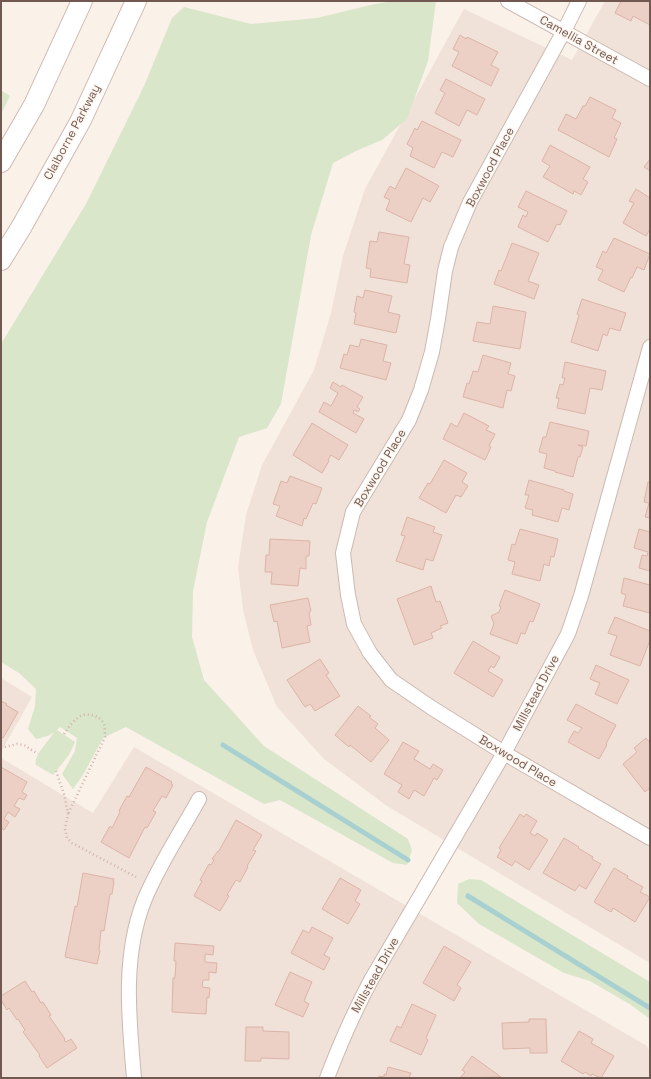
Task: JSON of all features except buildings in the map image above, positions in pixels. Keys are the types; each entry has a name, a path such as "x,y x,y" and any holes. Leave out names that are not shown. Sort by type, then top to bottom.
{"main road":[{"path":"1,162 34,105 82,1"},
{"name":"Claiborne Parkway","path":"1,260 22,226 81,120 136,1"}],"street":[{"name":"Camellia Street","path":"508,1 650,79"},
{"name":"Boxwood Place","path":"579,1 470,202 451,247 445,271 432,352 421,390 409,420 353,512 343,553 348,595 354,624 370,653 391,680 432,708 504,753 650,838"},
{"name":"Millstead Drive","path":"327,1078 356,1007 504,753 568,634 581,596 650,347"},
{"path":"134,1078 129,1024 129,987 131,956 136,926 154,878 199,799"}],"path":[{"path":"64,734 72,723 80,716 92,714 101,720 104,725 105,737 68,814 65,829 67,838 72,843 136,876"},
{"path":"1,748 17,744 24,745 38,754"},
{"path":"56,771 64,794 68,814"}],"shaded area":[{"path":"605,1 650,1 650,963 387,806 324,759 277,707 253,650 243,610 238,567 246,515 262,465 314,370 331,313 343,256 365,189 464,9 572,60"},
{"path":"1,678 32,697 1,752"},
{"path":"134,747 647,1046 650,1053 650,1078 1,1078 1,758 93,813"}],"green space":[{"path":"393,1 436,1 428,61 407,119 382,140 333,163 311,235 281,404 267,428 239,437 207,522 193,591 192,637 204,680 264,746 408,839 412,850 407,865 393,863 280,800 264,804 126,727 103,738 83,775 73,789 62,774 75,751 77,738 60,727 57,730 75,742 69,755 53,775 36,765 39,753 54,732 48,736 36,739 28,729 35,706 36,689 19,673 1,662 1,344 86,204 144,86 172,18 184,7 251,24 317,18"},
{"path":"1,90 10,96 1,114"},
{"path":"469,879 481,880 650,982 650,1019 631,1005 590,981 564,973 479,924 457,903 458,884"}],"waterway":[{"path":"223,745 408,860"},
{"path":"468,896 650,1008"}]}
